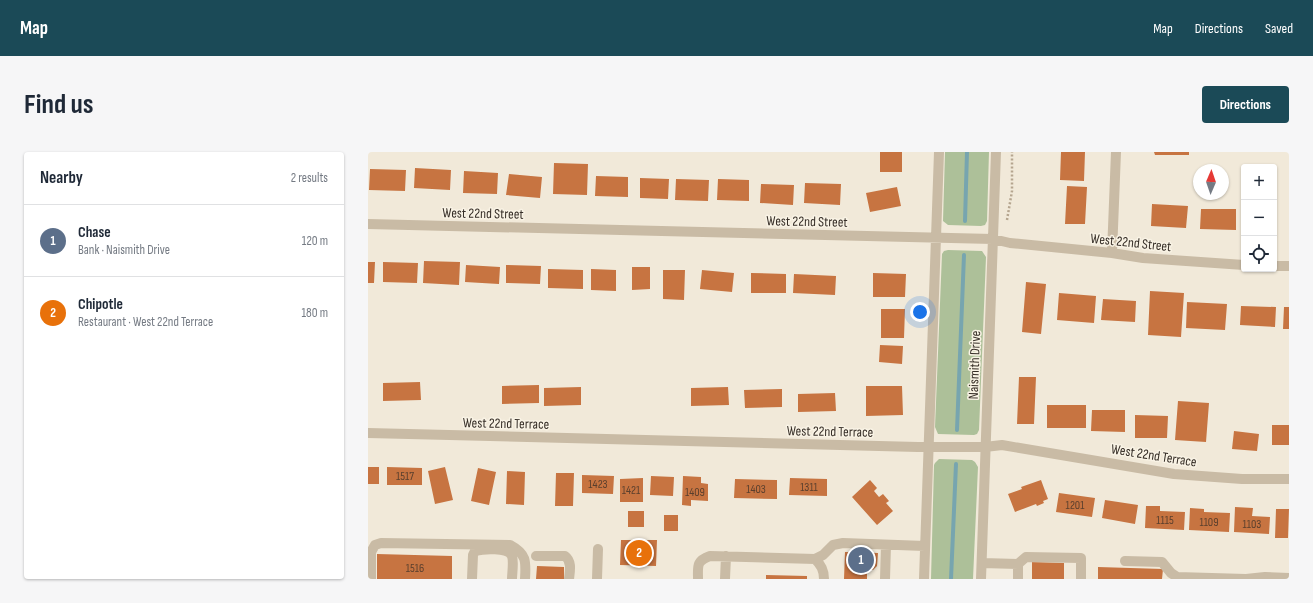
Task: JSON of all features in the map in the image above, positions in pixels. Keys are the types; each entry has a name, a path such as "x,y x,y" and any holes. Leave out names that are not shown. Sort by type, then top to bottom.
{"street":[{"path":"924,579 939,152"},
{"name":"Naismith Drive","path":"981,579 996,152"},
{"path":"1112,253 1116,152"},
{"name":"West 22nd Street","path":"368,224 993,239 1010,244 1112,253 1143,258 1241,265"},
{"path":"1277,266 1289,266"},
{"name":"West 22nd Terrace","path":"368,433 918,447 985,447 1002,445 1174,474 1242,479 1289,479"},
{"path":"371,579 371,552 375,545 381,543 510,545 522,553 526,561 525,579"},
{"path":"698,579 698,564 702,559 710,556 815,559 823,555 833,545 843,543 925,546"},
{"path":"885,579 886,545"},
{"path":"597,579 598,549"},
{"path":"472,579 472,555 475,551 480,550 505,550 510,553 512,557 512,579"},
{"path":"536,556 565,556 568,558 570,562 569,579"},
{"path":"725,579 726,556"},
{"path":"982,563 1018,564 1026,557 1081,558 1081,579"},
{"path":"815,559 820,564 824,573 824,579"},
{"path":"1125,561 1162,562 1177,578 1289,578"},
{"path":"1018,564 1018,579"}],"path":[{"path":"1006,223 1012,191 1012,152"}],"green space":[{"path":"945,152 989,152 987,221 985,225 948,225 943,221"},
{"path":"944,251 982,251 986,257 979,430 977,434 974,435 938,434 935,427 942,254"},
{"path":"939,459 972,460 978,467 973,579 931,579 934,465"}],"building":[{"path":"880,152 902,152 902,172 880,172"},
{"path":"1061,152 1085,152 1084,181 1060,180"},
{"path":"1154,152 1189,152 1189,155 1155,155"},
{"path":"554,163 588,164 587,195 553,194"},
{"path":"415,168 451,170 450,190 414,188"},
{"path":"370,169 406,170 405,191 369,190"},
{"path":"464,171 498,173 497,194 463,193"},
{"path":"509,174 542,177 540,198 506,195"},
{"path":"596,176 628,177 628,197 595,196"},
{"path":"640,178 669,179 668,199 640,198"},
{"path":"676,179 709,180 708,201 675,200"},
{"path":"718,179 749,180 749,201 717,200"},
{"path":"805,183 841,184 840,205 804,203"},
{"path":"761,184 794,185 793,205 760,203"},
{"path":"1067,186 1087,187 1085,224 1065,224"},
{"path":"897,187 901,206 870,212 866,193"},
{"path":"1152,204 1188,206 1186,228 1151,226"},
{"path":"1201,209 1236,209 1236,230 1200,229"},
{"path":"424,261 460,262 459,285 423,283"},
{"path":"368,262 375,262 374,283 368,283"},
{"path":"383,262 418,263 417,283 383,282"},
{"path":"466,265 500,267 499,284 465,282"},
{"path":"506,265 541,266 540,284 506,283"},
{"path":"632,267 650,267 650,289 632,290"},
{"path":"548,269 583,270 583,289 548,288"},
{"path":"591,269 616,270 616,291 591,290"},
{"path":"663,270 685,270 684,300 663,299"},
{"path":"702,270 734,273 732,292 700,289"},
{"path":"751,273 786,274 786,293 751,293"},
{"path":"873,273 906,274 905,297 873,297"},
{"path":"794,274 836,276 835,295 793,293"},
{"path":"1026,282 1046,284 1041,334 1022,332"},
{"path":"1150,291 1184,293 1181,337 1148,335"},
{"path":"1059,293 1096,296 1094,323 1057,320"},
{"path":"1103,299 1136,301 1135,322 1101,320"},
{"path":"1187,302 1227,304 1225,330 1186,328"},
{"path":"1241,306 1276,307 1275,327 1240,325"},
{"path":"1284,307 1289,307 1289,329 1283,329"},
{"path":"881,309 905,309 904,338 881,338"},
{"path":"880,345 903,346 902,364 879,362"},
{"path":"1019,377 1036,377 1034,424 1017,424"},
{"path":"420,382 421,400 383,401 383,383"},
{"path":"539,385 539,403 502,404 502,386"},
{"path":"866,386 902,386 903,415 866,416"},
{"path":"581,387 581,405 544,406 544,388"},
{"path":"728,387 729,405 691,406 691,388"},
{"path":"782,389 782,407 745,408 744,390"},
{"path":"835,393 836,411 798,412 798,394"},
{"path":"1178,401 1209,403 1206,442 1175,440"},
{"path":"1047,405 1086,405 1086,428 1047,428"},
{"path":"1092,410 1125,410 1125,432 1091,431"},
{"path":"1135,415 1168,416 1167,438 1135,438"},
{"path":"1272,425 1289,425 1289,445 1272,445"},
{"path":"1234,431 1259,434 1257,451 1232,449"},
{"path":"368,467 379,467 379,484 368,484"},
{"path":"387,467 422,468 422,485 387,485"},
{"path":"445,467 453,500 435,504 428,471"},
{"path":"478,468 496,472 489,505 471,501"},
{"path":"507,471 525,472 524,505 506,504"},
{"path":"556,473 574,473 573,506 555,506"},
{"path":"582,475 614,476 613,494 582,493"},
{"path":"651,476 674,477 673,496 650,495"},
{"path":"683,476 701,477 701,483 708,484 708,501 691,500 691,506 682,505"},
{"path":"643,478 643,502 620,502 620,479"},
{"path":"790,478 827,479 827,496 789,495"},
{"path":"735,479 777,480 777,499 734,498"},
{"path":"870,480 877,488 874,491 879,497 883,494 889,501 886,503 893,511 877,525 852,497"},
{"path":"1041,480 1048,499 1043,501 1044,503 1037,506 1036,504 1015,512 1008,494 1022,489 1021,487"},
{"path":"1059,493 1095,498 1092,517 1056,512"},
{"path":"1105,500 1138,505 1135,524 1102,518"},
{"path":"1146,506 1160,506 1160,511 1185,512 1184,530 1145,528"},
{"path":"1235,507 1253,508 1252,516 1270,517 1269,534 1234,532"},
{"path":"1190,508 1204,509 1204,512 1230,513 1229,532 1189,530"},
{"path":"1276,509 1289,509 1288,538 1275,538"},
{"path":"628,511 644,511 644,527 628,527"},
{"path":"664,515 678,515 678,531 664,531"},
{"path":"621,540 657,540 656,566 620,565"},
{"path":"845,552 878,553 877,566 873,570 867,570 867,579 844,579"},
{"path":"377,554 452,556 452,579 377,579"},
{"path":"1032,562 1064,563 1064,579 1032,579"},
{"path":"537,566 564,567 564,579 536,579"},
{"path":"1098,567 1163,569 1162,579 1098,579"},
{"path":"766,575 807,576 807,579 766,579"}],"waterway":[{"path":"965,221 967,152"},
{"path":"957,430 964,255"},
{"path":"951,579 956,464"}],"place":[{"name":"Chipotle","path":"639,553"},
{"name":"Chase","path":"861,560"}]}
